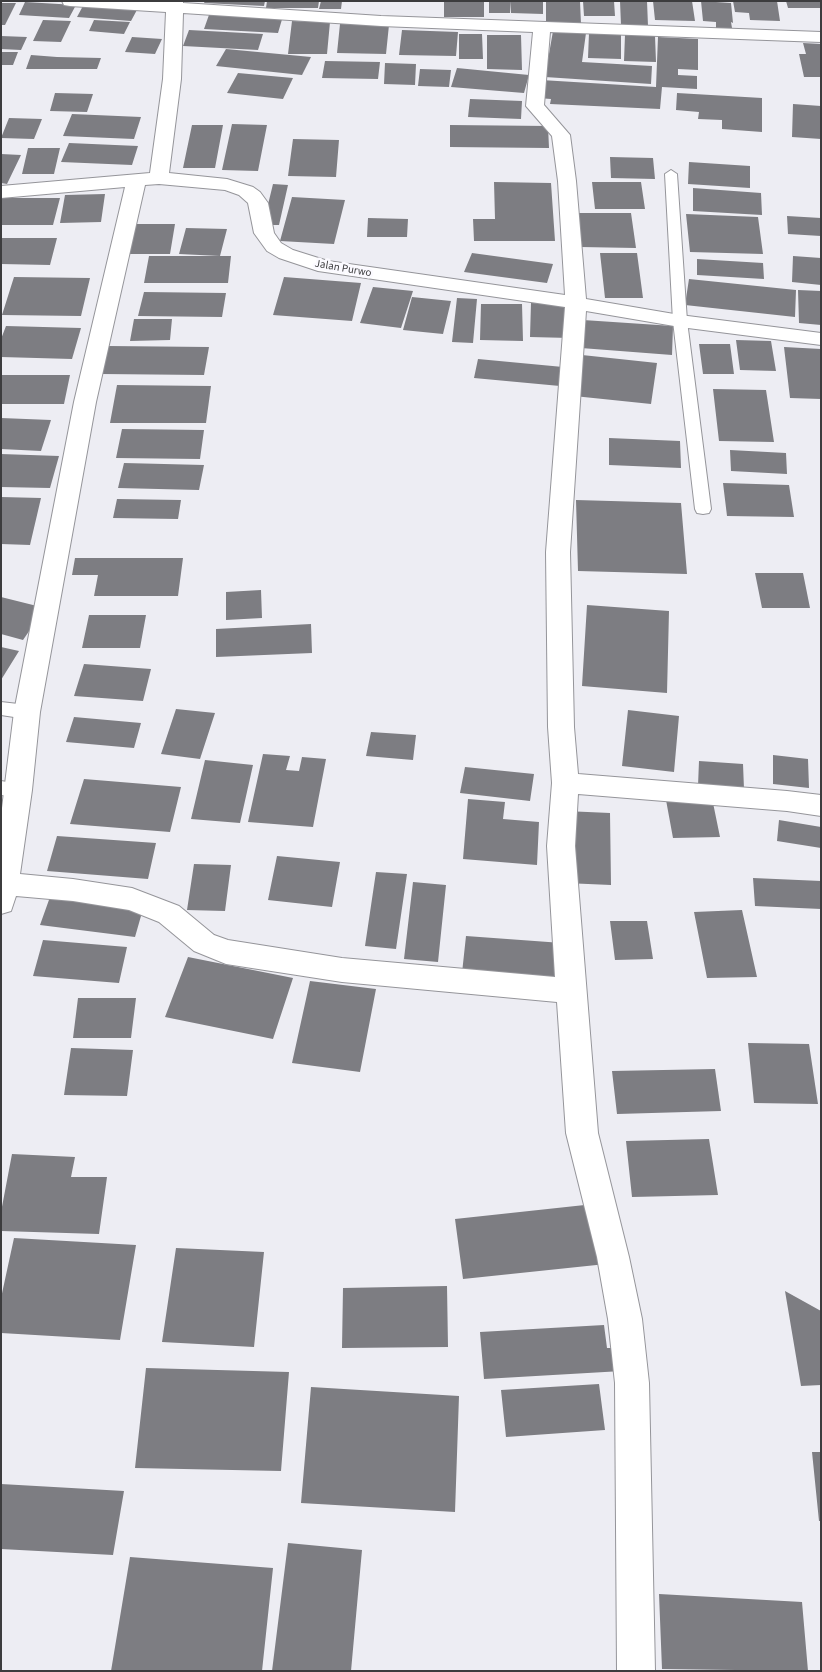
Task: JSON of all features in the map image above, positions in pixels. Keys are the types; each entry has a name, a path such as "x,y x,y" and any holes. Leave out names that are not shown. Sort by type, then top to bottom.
{"street":[{"path":"70,1 175,4 381,21 821,37"},
{"path":"175,4 172,79 148,179 85,402 27,712 10,789 3,894 73,890 132,900 169,914 204,943 226,952 342,970 570,991"},
{"path":"542,26 535,106 561,135 567,181 576,303 558,552 561,727 565,783 561,846 570,991 582,1133 613,1257 625,1320 632,1383 636,1671"},
{"name":"Jalan Purwo","path":"1,192 148,179 227,185 250,192 258,203 264,233 274,246 286,254 325,267 576,303 680,321 821,340"},
{"path":"565,783 787,801 821,806"}],"lane":[{"path":"671,174 680,321 702,509"},
{"path":"1,708 27,712"}],"building":[{"path":"205,1 265,1 264,6 204,3"},
{"path":"267,1 319,1 318,8 266,8"},
{"path":"321,1 342,1 341,9 319,9"},
{"path":"444,1 484,1 484,17 444,17"},
{"path":"489,1 510,1 510,13 489,13"},
{"path":"510,1 543,1 543,14 511,13"},
{"path":"546,1 580,1 581,24 546,23"},
{"path":"583,1 614,1 615,16 584,16"},
{"path":"620,1 647,1 648,26 621,25"},
{"path":"653,1 692,1 695,21 655,20"},
{"path":"701,1 731,3 732,28 716,28 716,22 703,21"},
{"path":"733,1 777,1 780,21 750,20 749,13 735,12"},
{"path":"786,1 821,1 821,8 788,8"},
{"path":"25,2 76,5 69,18 19,15"},
{"path":"1,3 16,3 5,25 1,25"},
{"path":"84,4 138,8 131,21 77,17"},
{"path":"210,12 283,16 278,33 204,29"},
{"path":"43,20 71,21 61,42 33,41"},
{"path":"94,20 130,22 124,34 89,31"},
{"path":"292,21 330,22 327,54 288,54"},
{"path":"340,24 389,25 386,54 337,53"},
{"path":"189,30 263,34 258,50 183,46"},
{"path":"402,30 458,32 456,56 399,55"},
{"path":"553,31 586,33 582,62 652,66 651,84 545,77"},
{"path":"589,33 621,35 621,59 588,58"},
{"path":"459,34 482,34 483,59 459,59"},
{"path":"487,35 521,35 522,70 487,69"},
{"path":"625,35 655,36 656,62 624,61"},
{"path":"1,36 27,37 21,50 1,49"},
{"path":"132,37 162,39 155,54 125,52"},
{"path":"658,37 698,39 698,70 678,69 678,75 697,76 697,89 662,87 660,109 550,104 551,99 538,98 541,80 656,87"},
{"path":"803,43 821,44 821,77 804,77 799,54 806,54"},
{"path":"226,49 311,57 302,75 216,66"},
{"path":"1,52 18,52 13,65 1,65"},
{"path":"31,55 101,58 97,69 26,69"},
{"path":"325,61 380,62 378,79 322,78"},
{"path":"385,63 416,64 415,85 384,84"},
{"path":"457,68 529,75 524,93 451,87"},
{"path":"420,69 451,70 449,87 418,86"},
{"path":"238,73 293,78 283,99 227,93"},
{"path":"55,93 93,94 87,112 50,111"},
{"path":"677,93 762,98 762,132 722,129 722,120 698,119 699,112 676,110"},
{"path":"470,99 522,101 521,119 468,117"},
{"path":"793,104 821,106 821,139 792,137"},
{"path":"72,114 141,117 134,139 63,136"},
{"path":"9,118 42,119 34,139 1,138"},
{"path":"232,124 267,125 258,171 222,170"},
{"path":"192,125 223,125 215,168 183,168"},
{"path":"450,125 548,126 549,148 450,147"},
{"path":"293,139 339,140 336,177 288,176"},
{"path":"69,143 138,146 132,165 61,162"},
{"path":"28,148 60,148 54,174 22,174"},
{"path":"1,154 21,155 7,184 1,183"},
{"path":"610,157 653,158 655,179 611,178"},
{"path":"689,162 750,166 750,188 688,184"},
{"path":"494,182 551,183 555,241 474,241 473,219 495,219"},
{"path":"592,182 641,182 645,209 595,209"},
{"path":"273,184 288,185 279,225 263,225"},
{"path":"693,188 761,193 762,215 693,211"},
{"path":"105,194 101,222 60,223 65,195"},
{"path":"292,197 345,200 334,244 280,241"},
{"path":"1,198 60,198 53,225 1,225"},
{"path":"578,213 631,213 636,248 581,247"},
{"path":"686,214 758,217 763,254 690,252"},
{"path":"787,216 821,218 821,236 788,234"},
{"path":"368,218 408,219 407,237 367,237"},
{"path":"132,224 175,224 170,254 126,254"},
{"path":"186,228 227,229 220,256 179,254"},
{"path":"1,238 57,238 50,265 1,264"},
{"path":"472,253 553,264 547,283 464,272"},
{"path":"600,253 637,253 643,298 605,298"},
{"path":"149,256 231,256 228,283 144,283"},
{"path":"793,256 821,258 821,285 792,282"},
{"path":"697,259 763,263 764,279 697,275"},
{"path":"14,277 90,278 81,316 2,315"},
{"path":"284,277 361,283 352,321 273,315"},
{"path":"689,279 796,290 795,317 685,305"},
{"path":"373,287 413,291 401,328 360,323"},
{"path":"798,290 821,291 821,325 799,323"},
{"path":"144,292 226,293 222,317 138,316"},
{"path":"412,297 451,301 443,334 403,330"},
{"path":"457,298 477,299 473,343 452,342"},
{"path":"531,303 570,304 570,338 530,337"},
{"path":"481,304 522,304 523,341 480,340"},
{"path":"134,319 172,319 170,340 130,341"},
{"path":"583,320 673,326 672,355 581,348"},
{"path":"6,326 81,328 72,359 1,357 1,339"},
{"path":"736,340 771,341 776,371 740,370"},
{"path":"699,344 730,344 734,374 703,374"},
{"path":"108,346 209,347 204,375 102,374"},
{"path":"784,347 821,349 821,399 790,398"},
{"path":"582,355 657,363 651,404 574,396"},
{"path":"478,359 563,367 560,386 474,378"},
{"path":"1,375 70,375 64,404 1,404"},
{"path":"117,385 211,386 206,423 110,423"},
{"path":"713,389 766,390 774,442 719,441"},
{"path":"1,418 51,420 41,451 1,449"},
{"path":"122,429 204,430 200,459 116,458"},
{"path":"609,438 680,441 681,468 609,465"},
{"path":"730,450 786,453 787,474 731,471"},
{"path":"1,454 59,456 50,488 1,487"},
{"path":"124,463 204,465 199,490 118,488"},
{"path":"723,483 789,485 794,517 727,516"},
{"path":"1,497 41,498 30,545 1,544"},
{"path":"117,499 181,500 178,519 113,518"},
{"path":"576,500 681,503 687,574 578,571"},
{"path":"75,558 183,558 178,596 94,596 98,575 72,575"},
{"path":"755,573 803,573 810,608 762,608"},
{"path":"261,590 262,618 226,620 226,592"},
{"path":"1,597 45,608 23,640 1,634"},
{"path":"587,605 669,611 667,693 582,686"},
{"path":"89,615 146,615 140,648 82,648"},
{"path":"311,624 312,653 216,657 216,629"},
{"path":"1,647 19,651 1,680"},
{"path":"84,664 151,669 143,701 74,696"},
{"path":"176,709 215,713 200,759 161,754"},
{"path":"628,710 679,716 674,772 622,766"},
{"path":"74,717 141,723 134,748 66,742"},
{"path":"371,732 416,735 413,760 366,756"},
{"path":"263,754 290,756 286,770 299,771 302,757 326,759 313,827 248,822"},
{"path":"773,755 808,759 809,788 773,784"},
{"path":"205,760 253,765 240,823 191,819"},
{"path":"699,761 743,764 744,789 698,786"},
{"path":"465,767 534,774 530,801 460,793"},
{"path":"84,779 181,787 170,832 70,824"},
{"path":"712,798 720,837 673,838 666,800"},
{"path":"468,799 505,802 503,819 539,822 537,865 463,859"},
{"path":"565,811 610,813 611,885 565,883"},
{"path":"779,820 821,827 821,848 777,841"},
{"path":"57,836 156,843 148,879 47,871"},
{"path":"277,856 340,862 332,907 268,900"},
{"path":"194,864 231,865 225,911 187,910"},
{"path":"376,872 407,874 396,949 365,946"},
{"path":"753,878 821,881 821,909 755,906"},
{"path":"413,882 446,885 438,962 404,959"},
{"path":"50,897 143,909 135,937 40,925"},
{"path":"742,910 757,977 707,978 694,912"},
{"path":"610,921 647,921 653,959 615,960"},
{"path":"466,936 562,943 561,980 462,973"},
{"path":"43,940 127,947 119,983 33,976"},
{"path":"188,957 293,978 273,1039 165,1017"},
{"path":"310,981 376,989 360,1072 292,1063"},
{"path":"78,998 136,998 131,1038 73,1038"},
{"path":"748,1043 809,1044 818,1104 754,1103"},
{"path":"71,1048 133,1050 127,1096 64,1095"},
{"path":"715,1069 721,1111 617,1114 612,1071"},
{"path":"709,1139 718,1195 632,1197 626,1141"},
{"path":"12,1154 75,1157 71,1177 107,1177 99,1234 1,1231 1,1212"},
{"path":"594,1204 606,1264 463,1279 455,1219"},
{"path":"14,1238 136,1245 120,1340 1,1333 1,1298"},
{"path":"176,1248 264,1252 254,1347 162,1342"},
{"path":"447,1286 448,1347 342,1348 343,1288"},
{"path":"785,1291 821,1311 821,1385 801,1386"},
{"path":"604,1325 607,1348 618,1348 622,1371 484,1379 480,1332"},
{"path":"146,1368 289,1372 281,1471 135,1468"},
{"path":"599,1384 605,1430 506,1437 501,1390"},
{"path":"311,1387 459,1396 455,1512 301,1503"},
{"path":"812,1452 821,1452 821,1521 819,1521"},
{"path":"1,1484 124,1491 113,1555 1,1549"},
{"path":"288,1543 362,1550 351,1671 272,1671"},
{"path":"130,1557 273,1568 262,1671 111,1671"},
{"path":"659,1594 802,1602 808,1671 662,1669"}]}
